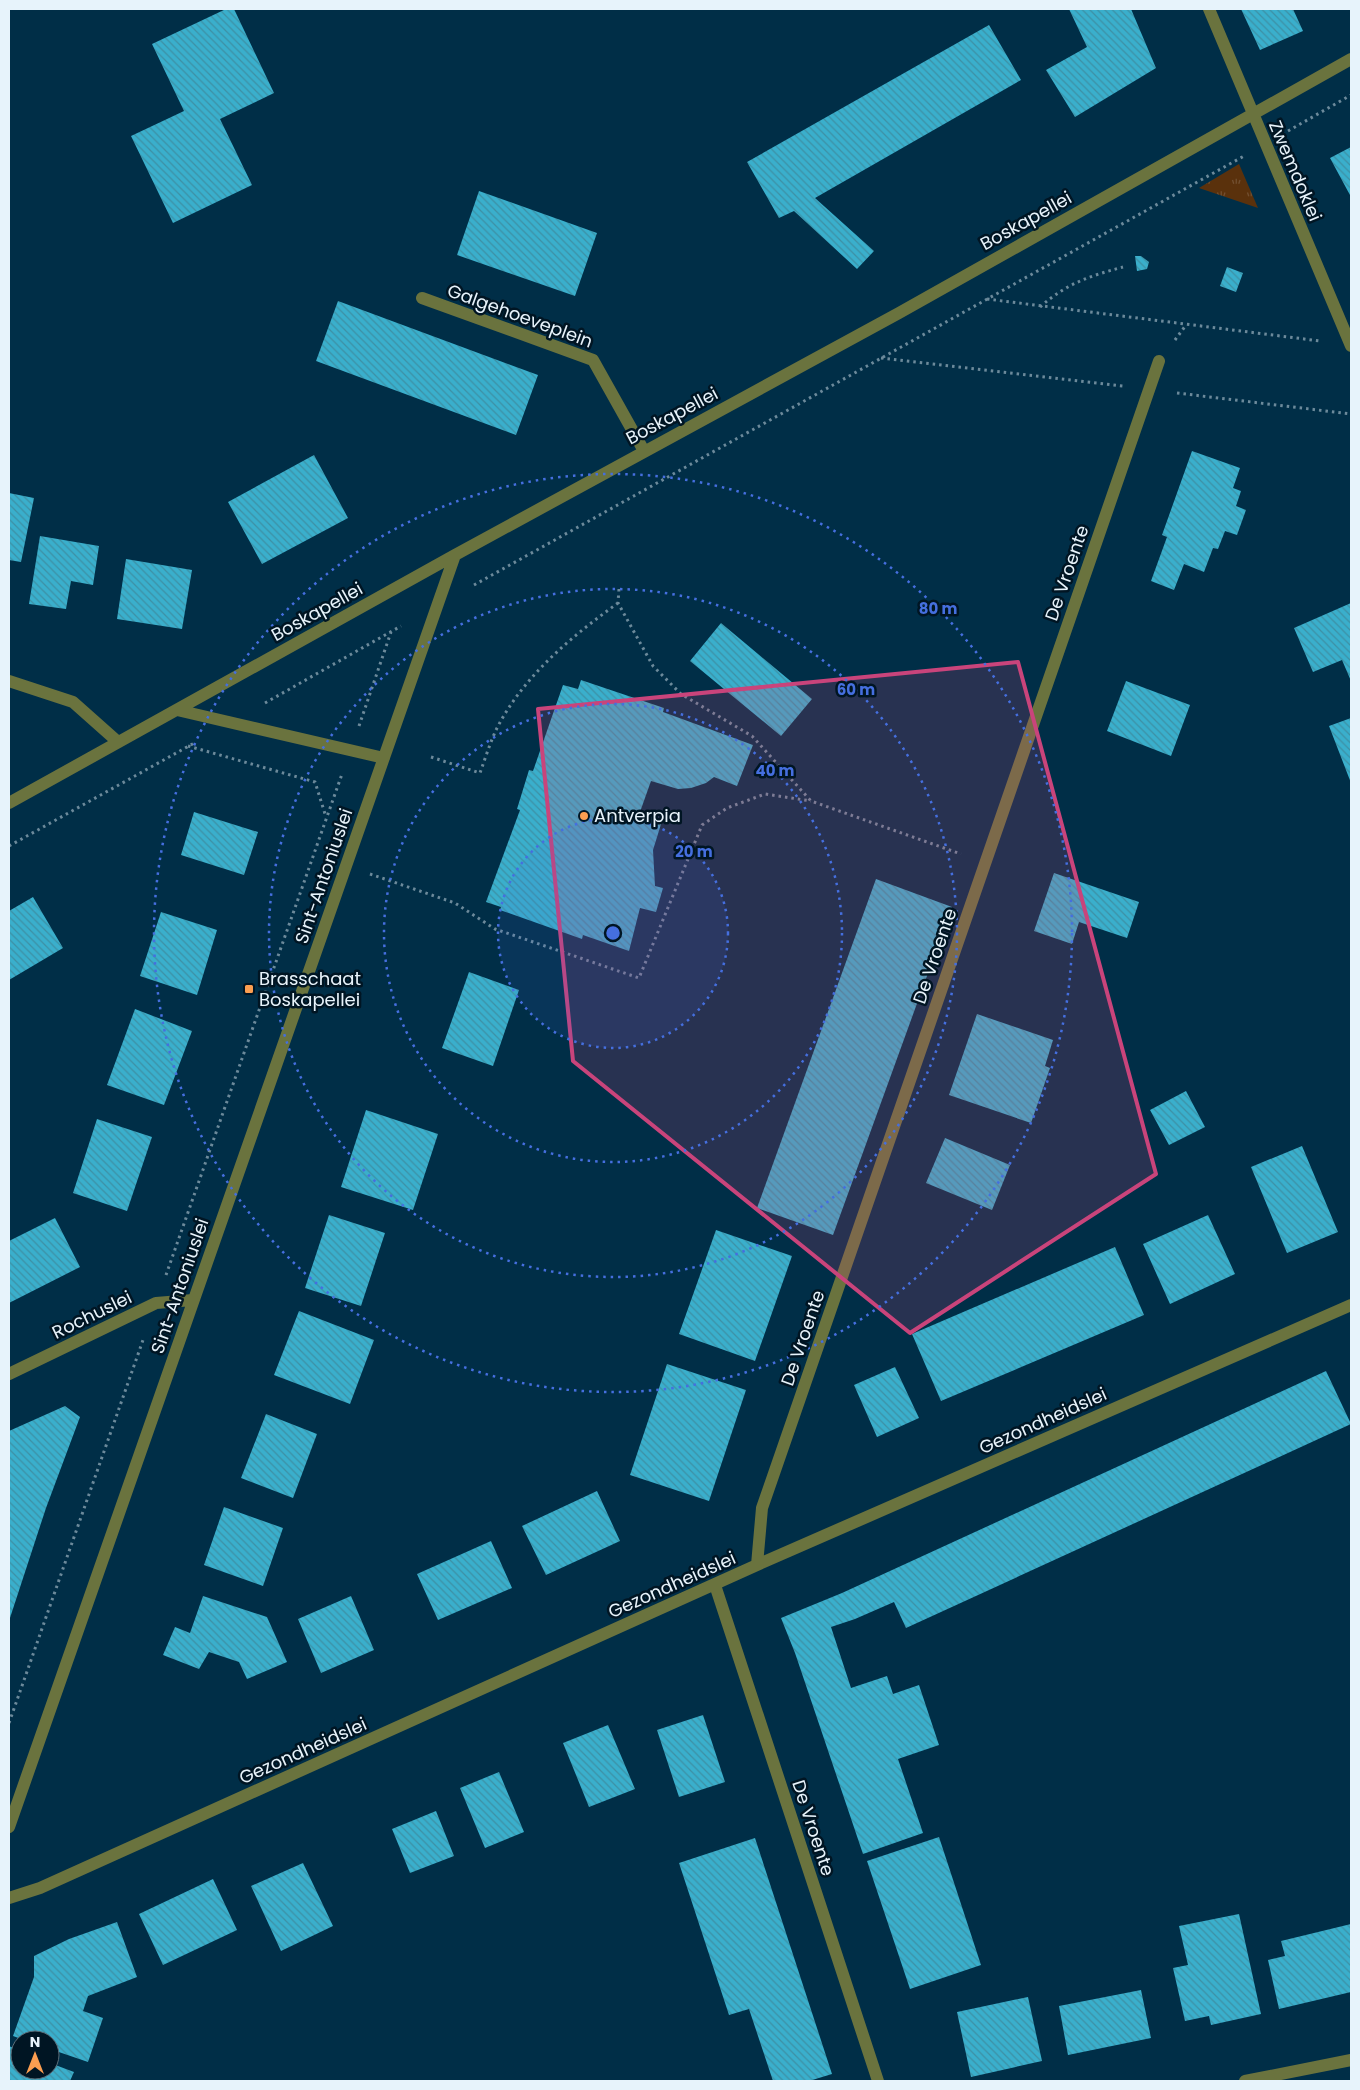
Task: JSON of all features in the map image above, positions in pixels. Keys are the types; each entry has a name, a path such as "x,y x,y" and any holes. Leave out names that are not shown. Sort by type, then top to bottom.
{"street":[{"name":"Zwemdoklei","path":"1208,9 1351,346"},
{"name":"Boskapellei","path":"9,803 455,554 899,313 1351,59"},
{"name":"Galgehoeveplein","path":"422,298 593,360 644,451"},
{"name":"De Vroente","path":"757,1565 762,1508 1160,361"},
{"name":"Sint-Antoniuslei","path":"9,1826 455,554"},
{"path":"9,681 73,702 118,742"},
{"path":"177,710 384,758"},
{"name":"Rochuslei","path":"9,1374 156,1303 193,1300"},
{"name":"Gezondheidslei","path":"9,1898 40,1888 757,1565 1351,1305"},
{"name":"De Vroente","path":"715,1585 878,2081"},
{"path":"1245,2081 1351,2060"}],"path":[{"path":"437,606 1351,95"},
{"path":"1040,307 1053,296 1087,276 1124,267"},
{"path":"986,299 1320,341 1326,346"},
{"path":"881,358 1351,414"},
{"path":"619,589 618,603 654,666 682,694 752,736 812,801"},
{"path":"431,757 480,773 496,730 522,688 555,653 618,603"},
{"path":"9,1723 391,632"},
{"path":"188,746 315,782 326,817"},
{"path":"313,855 455,903 495,929 639,978 702,825 727,808 765,794 812,801 986,863"}],"highlighted area":[{"path":"1018,662 1156,1174 910,1333 573,1061 538,709"}],"green space":[{"path":"1239,164 1258,208 1199,188"}],"building":[{"path":"226,9 234,9 274,93 220,119 252,185 173,223 131,136 184,111 152,44"},
{"path":"1069,9 1131,9 1156,68 1075,117 1046,70 1087,47"},
{"path":"1241,9 1293,9 1303,31 1260,50"},
{"path":"989,25 1021,80 815,198 874,251 857,269 794,211 779,218 747,162"},
{"path":"1351,147 1351,197 1330,158"},
{"path":"479,191 597,233 575,296 457,255"},
{"path":"1135,256 1141,256 1149,262 1147,269 1137,271"},
{"path":"1227,267 1243,273 1236,292 1220,286"},
{"path":"338,301 538,375 516,435 316,361"},
{"path":"1192,451 1240,468 1233,488 1241,491 1236,506 1246,510 1237,535 1225,531 1218,549 1213,548 1204,572 1184,564 1174,590 1151,581 1167,537 1162,535"},
{"path":"314,455 348,518 262,564 228,502"},
{"path":"9,493 34,498 21,562 9,560"},
{"path":"40,536 99,546 93,585 71,581 66,609 29,604"},
{"path":"126,559 192,570 182,629 117,619"},
{"path":"1351,603 1351,681 1342,660 1313,672 1294,628"},
{"path":"721,623 812,699 781,736 690,661"},
{"name":"Antverpia","path":"581,680 664,708 663,712 753,745 737,786 714,777 706,783 691,788 678,789 651,781 640,812 662,821 653,850 655,886 663,888 656,912 640,908 629,951 583,935 582,939 500,910 501,907 486,902 520,810 517,809 529,770 533,771 563,685 578,689"},
{"path":"1126,681 1190,705 1171,756 1107,731"},
{"path":"1351,718 1351,783 1329,726"},
{"path":"194,812 258,832 244,875 181,855"},
{"path":"1054,873 1139,902 1127,938 1079,922 1072,944 1034,931"},
{"path":"876,879 952,907 833,1235 757,1208"},
{"path":"33,897 63,948 9,980 9,911"},
{"path":"161,912 217,930 197,995 140,976"},
{"path":"469,972 519,990 493,1066 442,1048"},
{"path":"135,1009 192,1031 164,1105 107,1085"},
{"path":"977,1014 1053,1040 1045,1066 1050,1068 1031,1123 949,1095"},
{"path":"1186,1091 1205,1127 1169,1145 1150,1110"},
{"path":"366,1110 438,1134 413,1210 341,1187"},
{"path":"97,1119 152,1137 127,1211 73,1193"},
{"path":"945,1138 1010,1165 992,1210 926,1183"},
{"path":"1302,1146 1338,1232 1287,1253 1251,1167"},
{"path":"329,1215 385,1233 361,1306 305,1288"},
{"path":"1208,1215 1235,1274 1170,1304 1143,1244"},
{"path":"55,1218 80,1267 9,1303 9,1241"},
{"path":"716,1230 792,1256 755,1361 679,1334"},
{"path":"1115,1247 1144,1315 941,1401 912,1334"},
{"path":"299,1311 374,1340 350,1404 274,1375"},
{"path":"667,1364 746,1390 709,1501 630,1475"},
{"path":"895,1367 919,1418 877,1437 854,1385"},
{"path":"1326,1371 1351,1424 906,1628 894,1602 831,1627 851,1688 887,1676 893,1694 919,1685 939,1745 898,1759 923,1833 863,1854 795,1653 781,1618 842,1593"},
{"path":"65,1406 80,1417 46,1508 9,1621 9,1431"},
{"path":"266,1414 317,1434 293,1498 241,1478"},
{"path":"597,1491 620,1541 546,1575 522,1526"},
{"path":"224,1507 283,1528 263,1586 204,1565"},
{"path":"491,1541 512,1588 438,1620 417,1574"},
{"path":"203,1596 267,1617 287,1662 247,1679 239,1662 209,1652 199,1669 163,1655 175,1627 190,1633"},
{"path":"351,1596 374,1650 321,1673 298,1619"},
{"path":"703,1715 725,1782 679,1797 657,1730"},
{"path":"608,1725 635,1789 589,1807 563,1743"},
{"path":"499,1772 524,1832 485,1848 460,1788"},
{"path":"436,1811 454,1856 410,1873 392,1829"},
{"path":"939,1837 981,1965 910,1989 867,1861"},
{"path":"755,1838 832,2074 809,2081 773,2081 749,2009 729,2015 679,1863"},
{"path":"303,1863 333,1926 281,1951 251,1886"},
{"path":"213,1879 237,1930 163,1965 139,1914"},
{"path":"1239,1914 1261,2014 1211,2025 1209,2016 1185,2021 1173,1968 1188,1965 1179,1926"},
{"path":"117,1922 137,1977 88,1996 83,2011 103,2018 88,2062 60,2052 60,2030 15,2030 34,1977 34,1956 69,1939"},
{"path":"1351,1924 1351,1992 1279,2009 1268,1960 1285,1956 1281,1941"},
{"path":"1141,1990 1151,2038 1068,2055 1059,2006"},
{"path":"1028,1997 1042,2061 971,2077 957,2012"},
{"path":"9,2046 10,2080 60,2080 60,2067 74,2072 70,2081 9,2081"}],"place":[{"name":"Antverpia","path":"584,816"},
{"name":"Brasschaat Boskapellei","path":"249,989"}]}
